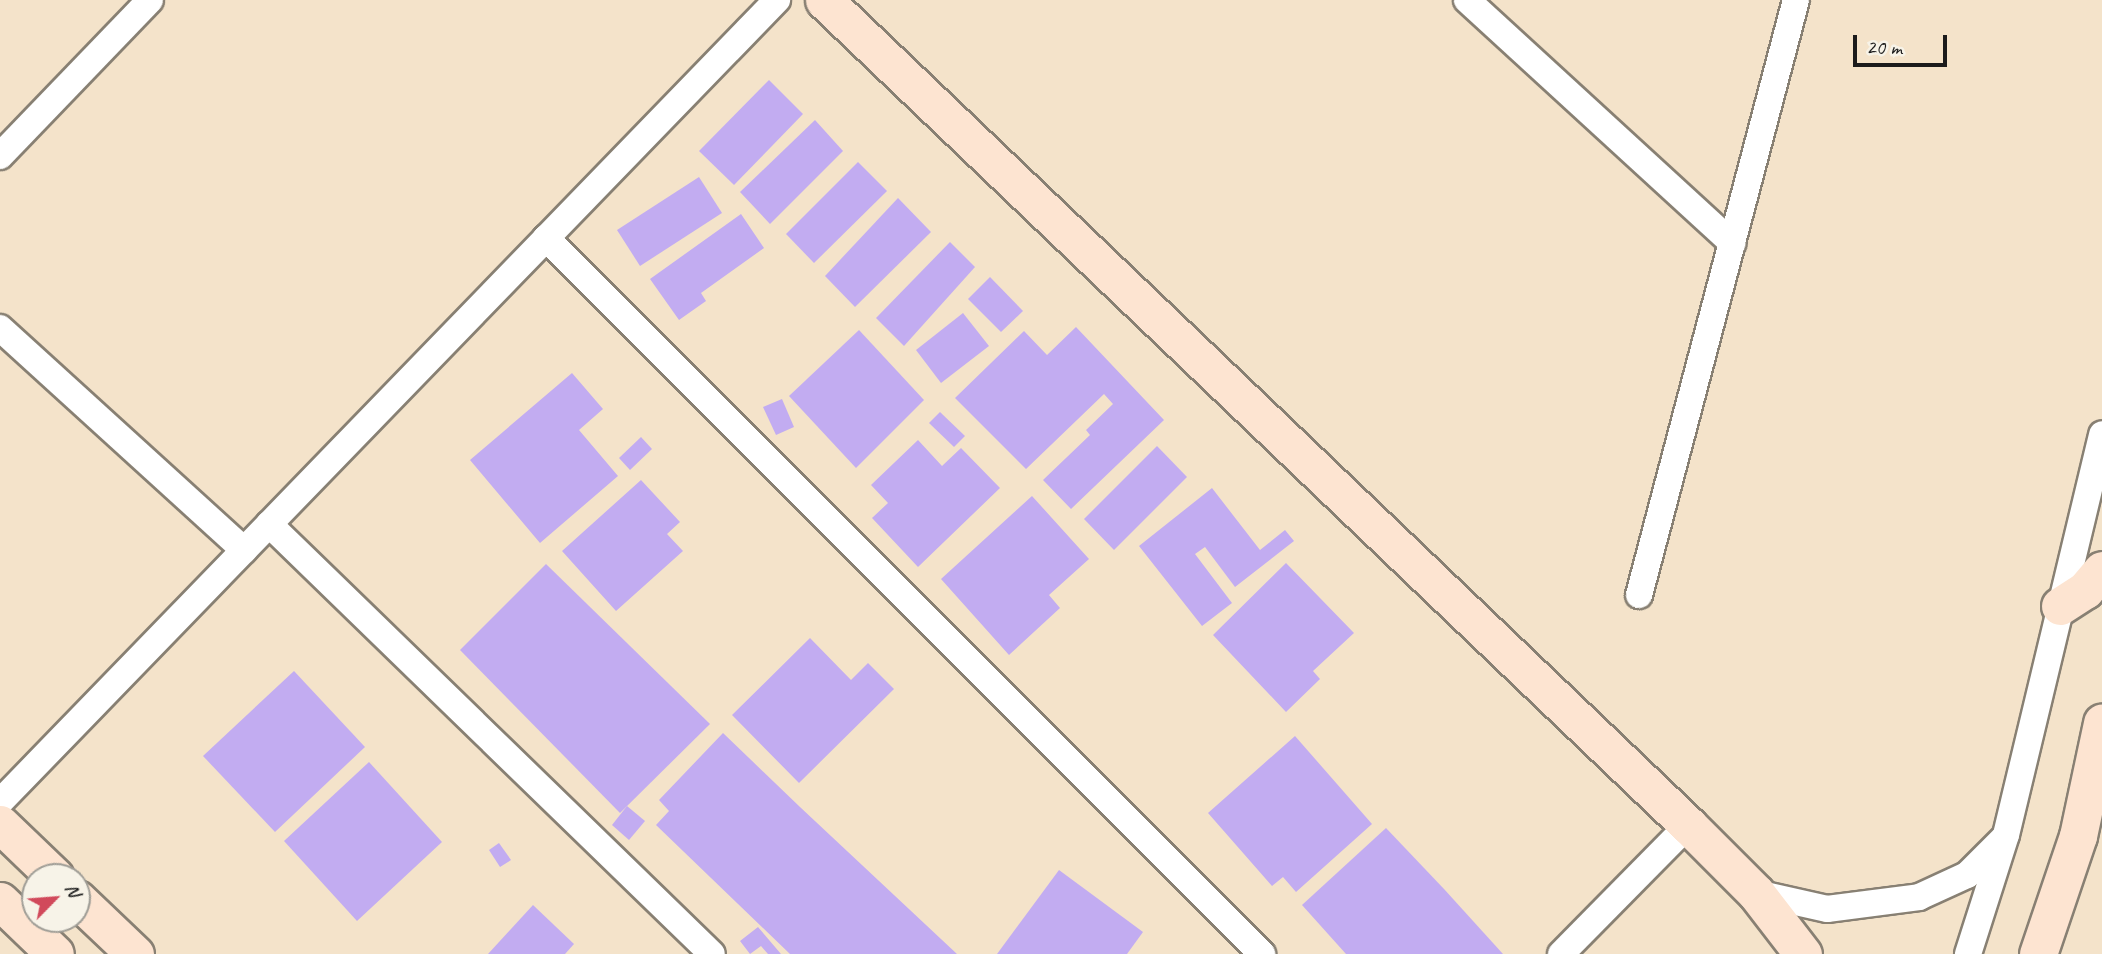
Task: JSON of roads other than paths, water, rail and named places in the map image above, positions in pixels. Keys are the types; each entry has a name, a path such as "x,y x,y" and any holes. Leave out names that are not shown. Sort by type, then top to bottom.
{"street":[{"path":"0,156 150,0"},
{"path":"0,802 777,0"},
{"path":"824,0 1688,825 1756,893 1803,954"},
{"path":"1467,0 1732,243"},
{"path":"1639,595 1796,0"},
{"path":"546,238 1262,954"},
{"path":"0,328 244,550"},
{"path":"1968,954 2006,835 2102,434"},
{"path":"269,524 712,954"},
{"path":"2060,606 2085,590 2102,570"},
{"path":"2038,954 2078,836 2102,723"},
{"path":"0,824 40,863"},
{"path":"1561,954 1688,825"},
{"path":"1756,893 1827,909 1919,897 1967,875 2006,835"},
{"path":"0,901 55,954"},
{"path":"91,912 135,954"}]}
